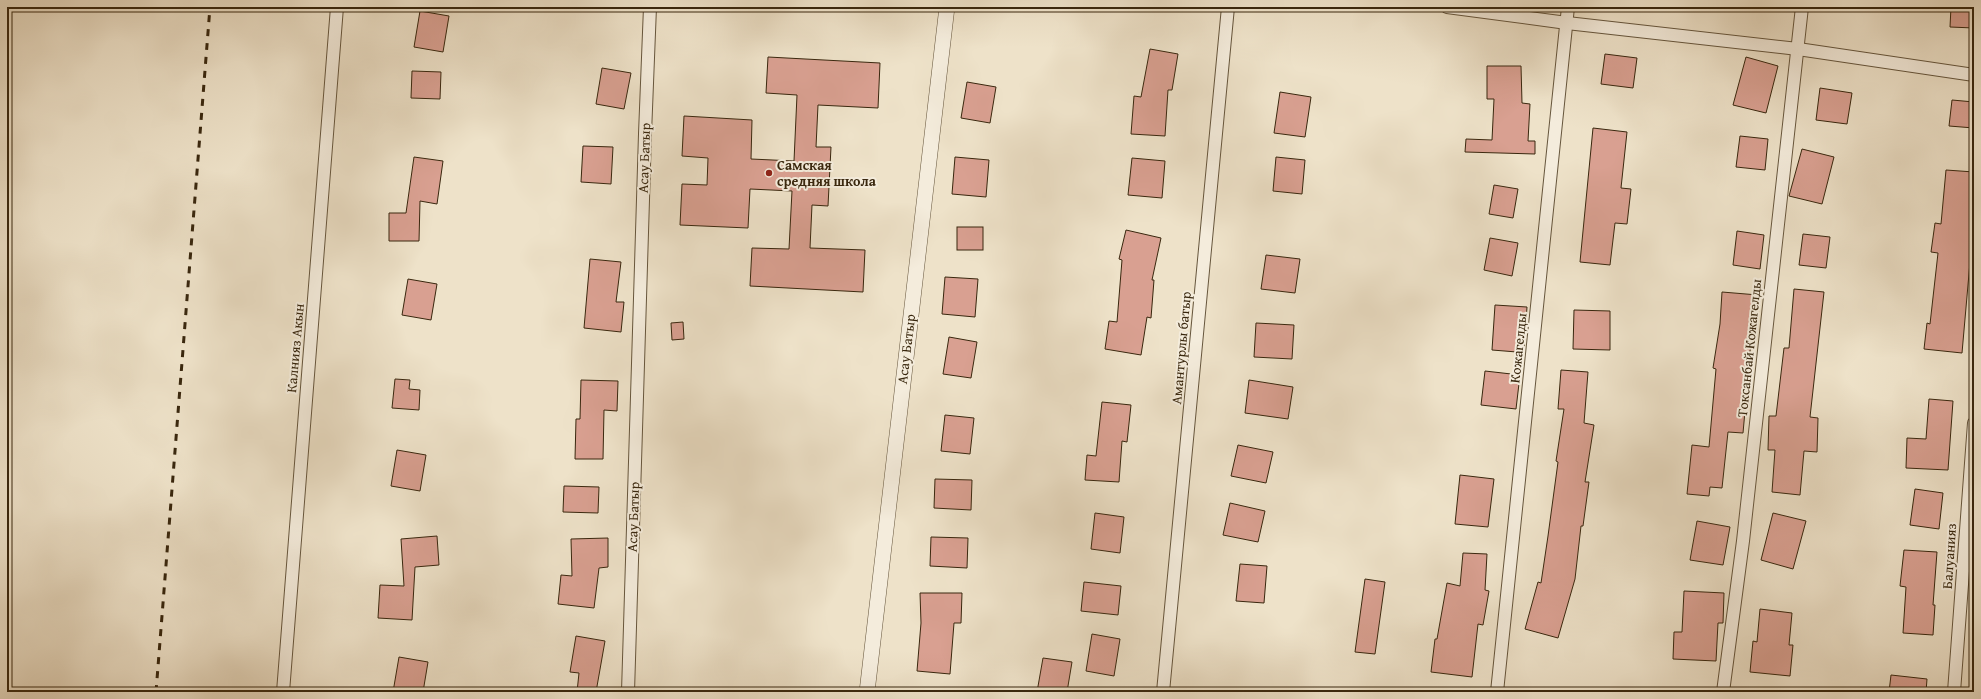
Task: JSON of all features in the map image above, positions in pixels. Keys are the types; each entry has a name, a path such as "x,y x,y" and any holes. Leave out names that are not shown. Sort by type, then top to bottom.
{"street":[{"name":"Калнияз Акын","path":"283,692 337,7"},
{"name":"Асау Батыр","path":"628,692 644,142 650,7"},
{"name":"Асау Батыр","path":"867,692 947,7"},
{"name":"Амантурлы батыр","path":"1163,692 1228,7"},
{"path":"1447,7 1567,23 1798,49 1974,74"},
{"name":"Кожагелды","path":"1496,692 1568,7"},
{"name":"Токсанбай Кожагелды","path":"1723,692 1742,541 1802,7"},
{"name":"Балуанияз","path":"1954,692 1974,423"}],"building":[{"path":"1951,7 1974,7 1974,28 1950,27"},
{"path":"420,11 449,16 443,52 414,47"},
{"path":"1150,49 1178,54 1172,90 1168,90 1165,136 1131,134 1134,96 1141,97"},
{"path":"1605,54 1637,58 1633,88 1601,84"},
{"name":"Самская средняя школа","path":"768,57 880,63 878,108 818,105 816,147 831,147 828,206 812,205 810,248 865,250 863,292 750,286 752,248 789,249 792,191 750,189 748,228 680,225 682,184 707,185 708,158 682,156 684,116 752,120 751,159 794,161 797,95 766,93"},
{"path":"1746,57 1778,66 1766,113 1733,105"},
{"path":"1487,66 1521,66 1522,103 1530,104 1528,141 1535,141 1535,154 1465,152 1466,139 1492,140 1494,99 1487,99"},
{"path":"602,68 631,73 624,109 596,104"},
{"path":"412,71 441,72 440,99 411,98"},
{"path":"967,82 996,87 990,123 961,118"},
{"path":"1820,88 1852,93 1847,124 1816,120"},
{"path":"1280,92 1311,97 1305,137 1274,133"},
{"path":"1952,100 1974,102 1974,128 1949,126"},
{"path":"1593,128 1627,132 1621,188 1631,189 1627,224 1615,223 1610,265 1580,262"},
{"path":"1740,136 1768,139 1765,170 1736,167"},
{"path":"583,146 613,147 611,184 581,182"},
{"path":"1802,149 1834,157 1822,204 1789,196"},
{"path":"414,157 443,161 437,204 420,201 419,241 389,241 389,213 406,213"},
{"path":"955,157 989,160 986,197 952,194"},
{"path":"1276,157 1305,160 1302,194 1273,191"},
{"path":"1132,158 1165,161 1162,198 1128,195"},
{"path":"1946,170 1974,172 1973,228 1962,353 1924,349 1927,323 1930,324 1938,253 1931,252 1935,223 1941,224"},
{"path":"1494,185 1518,189 1513,218 1489,214"},
{"path":"957,227 983,227 983,250 957,250"},
{"path":"1126,230 1161,238 1152,280 1154,280 1151,318 1147,317 1141,355 1105,349 1109,321 1117,322 1122,260 1119,259"},
{"path":"1737,231 1764,235 1760,269 1733,265"},
{"path":"1803,234 1830,237 1826,268 1799,265"},
{"path":"1490,238 1518,243 1512,276 1484,270"},
{"path":"1266,255 1300,259 1295,293 1261,289"},
{"path":"590,259 621,262 616,302 624,302 621,332 584,328"},
{"path":"945,277 978,279 975,317 942,314"},
{"path":"408,279 437,284 431,320 402,315"},
{"path":"1794,289 1824,292 1810,417 1818,418 1817,452 1804,451 1800,495 1772,492 1775,450 1768,450 1769,416 1776,416 1784,348 1789,348"},
{"path":"1722,292 1758,295 1755,324 1743,389 1747,389 1743,433 1728,432 1722,488 1710,487 1709,496 1687,494 1692,445 1709,447 1716,369 1713,368 1720,324"},
{"path":"1495,305 1527,307 1524,349 1517,349 1517,352 1492,350"},
{"path":"1574,310 1610,311 1610,350 1573,349"},
{"path":"683,322 684,339 672,340 671,323"},
{"path":"1256,323 1294,325 1292,359 1254,357"},
{"path":"949,337 977,342 971,378 943,374"},
{"path":"1561,370 1588,372 1584,423 1594,425 1585,482 1589,482 1583,526 1581,526 1575,579 1558,638 1525,629 1538,582 1541,583 1548,536 1558,462 1556,461 1564,409 1558,409"},
{"path":"1485,371 1520,375 1516,409 1481,405"},
{"path":"395,379 410,380 409,389 420,390 419,410 392,408"},
{"path":"581,380 618,381 617,411 604,410 603,459 575,459 576,419 580,419"},
{"path":"1249,380 1293,387 1288,419 1245,413"},
{"path":"1929,399 1953,401 1948,470 1906,468 1907,438 1926,439"},
{"path":"1102,402 1131,405 1127,442 1122,441 1119,482 1085,480 1087,455 1096,456"},
{"path":"945,415 974,418 970,454 941,451"},
{"path":"1238,445 1273,452 1266,483 1231,476"},
{"path":"397,450 426,455 420,491 391,486"},
{"path":"1460,475 1494,479 1488,527 1455,524"},
{"path":"935,479 972,480 971,510 934,508"},
{"path":"564,486 599,487 598,513 563,512"},
{"path":"1915,489 1943,493 1939,529 1910,525"},
{"path":"1230,503 1265,511 1258,542 1223,535"},
{"path":"1095,513 1124,517 1120,553 1091,549"},
{"path":"1773,513 1806,521 1793,569 1761,560"},
{"path":"1697,521 1730,527 1723,565 1690,560"},
{"path":"437,536 439,565 415,567 412,620 378,618 380,585 404,586 401,539"},
{"path":"931,537 968,538 967,568 930,566"},
{"path":"608,538 608,567 599,568 594,608 558,604 561,575 572,576 571,539"},
{"path":"1904,550 1937,552 1933,605 1935,605 1933,635 1903,633 1906,587 1900,586"},
{"path":"1463,553 1487,554 1485,590 1489,591 1483,625 1478,624 1472,677 1431,672 1435,639 1437,639 1447,583 1460,586"},
{"path":"1240,564 1267,566 1264,603 1236,601"},
{"path":"1365,579 1385,582 1375,654 1355,652"},
{"path":"1084,582 1121,586 1118,615 1081,611"},
{"path":"1684,591 1724,593 1723,623 1718,623 1716,661 1673,659 1674,632 1682,632"},
{"path":"920,593 962,593 961,623 954,623 950,674 917,671 921,623"},
{"path":"1760,609 1792,613 1789,645 1793,645 1790,676 1750,672 1753,641 1757,642"},
{"path":"1092,634 1120,639 1114,676 1086,671"},
{"path":"576,636 605,641 596,692 577,692 579,673 570,672"},
{"path":"399,657 428,662 423,692 393,692"},
{"path":"1043,658 1072,662 1067,692 1037,692"},
{"path":"1891,675 1927,679 1926,692 1889,692"}],"railway":[{"path":"156,692 210,7"}],"place":[{"name":"Самская средняя школа","path":"769,173"}]}
